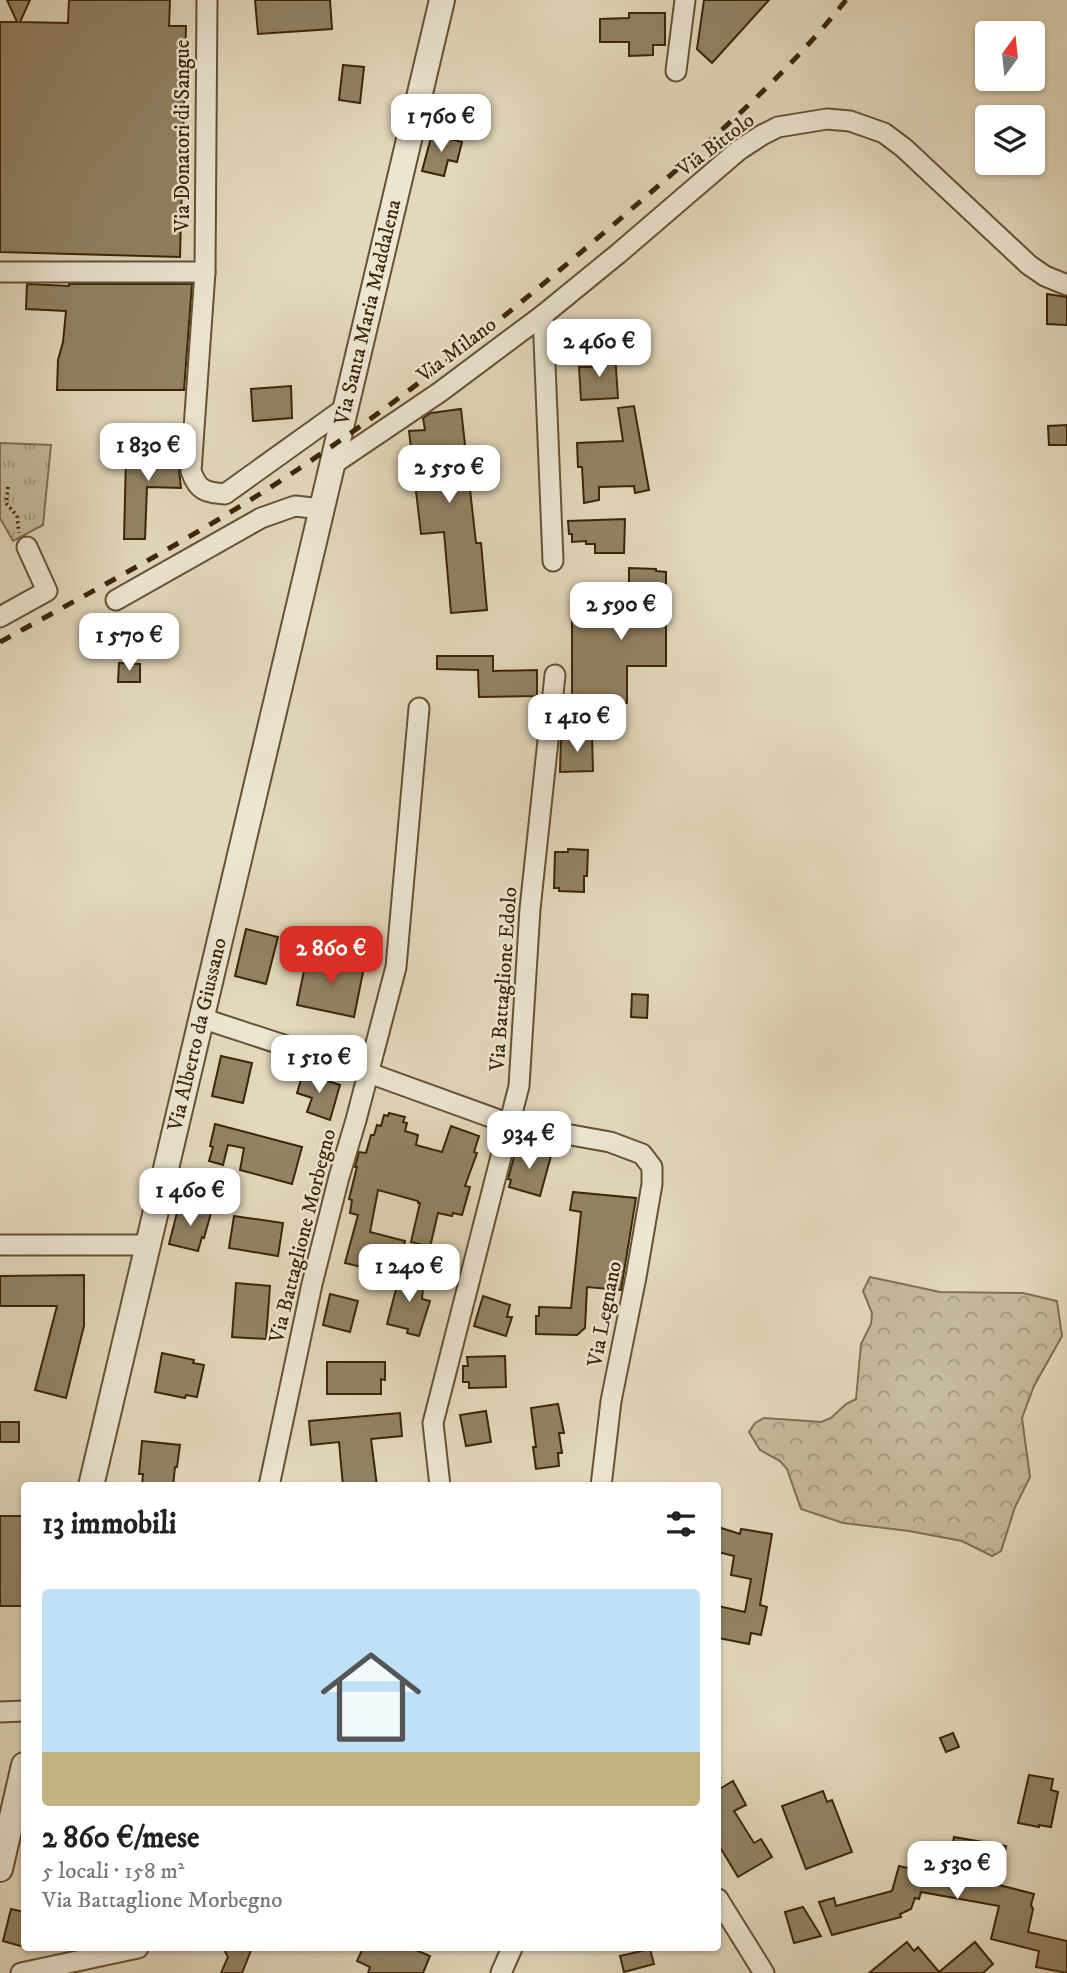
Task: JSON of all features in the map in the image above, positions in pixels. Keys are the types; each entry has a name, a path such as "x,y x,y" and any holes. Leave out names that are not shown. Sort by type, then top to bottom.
{"street":[{"name":"Via Donatori di Sangue","path":"207,0 205,272 191,471 195,484 207,492 225,494 345,408"},
{"name":"Via Santa Maria Maddalena","path":"296,624 442,0"},
{"path":"676,71 685,0"},
{"name":"Via Bittolo","path":"543,315 739,150 778,127 827,119 850,121 884,132 1029,265 1045,276 1067,285"},
{"path":"0,272 205,272"},
{"path":"543,315 554,561"},
{"name":"Via Milano","path":"332,465 440,392 543,315"},
{"path":"116,600 261,518 295,506 322,509"},
{"path":"0,617 47,591 27,547"},
{"name":"Via Alberto da Giussano","path":"92,1482 296,624"},
{"name":"Via Battaglione Edolo","path":"440,1482 433,1423 519,1086 530,909 555,675"},
{"name":"Via Battaglione Morbegno","path":"270,1482 338,1177 369,1073 396,967 419,708"},
{"path":"201,1018 369,1073 510,1124"},
{"name":"Via Legnano","path":"510,1124 610,1142 642,1154 652,1167 652,1184 636,1277 611,1401 601,1482"},
{"path":"0,1245 148,1245"},
{"path":"0,1712 21,1711"},
{"path":"0,1869 21,1778"},
{"path":"721,1904 764,1973"},
{"path":"21,1973 124,1951"},
{"path":"501,1973 511,1951"}],"path":[{"path":"8,487 6,503 17,516 18,531 27,547"}],"green space":[{"path":"0,443 51,445 43,525 13,541 0,518"},
{"path":"870,1277 940,1292 1023,1293 1057,1301 1062,1336 1034,1386 1022,1418 1030,1477 1015,1507 1001,1551 992,1556 962,1541 843,1523 801,1509 787,1469 780,1461 760,1450 749,1432 755,1423 764,1418 821,1422 831,1418 856,1399 861,1344 871,1324 872,1313 863,1291"}],"building":[{"path":"7,0 30,0 20,22 68,23 69,0 170,0 169,26 186,26 180,257 0,252 0,22 17,22"},
{"path":"255,0 330,0 332,29 258,34"},
{"path":"704,0 769,0 712,63 697,49"},
{"path":"629,13 665,13 665,45 653,45 653,55 629,56 629,42 600,42 600,19 629,18"},
{"path":"343,65 364,67 360,103 339,100"},
{"path":"432,134 462,142 457,162 448,160 444,176 422,171"},
{"path":"27,284 192,284 184,390 57,390 58,360 66,311 26,309"},
{"path":"1047,294 1067,297 1067,325 1047,324"},
{"path":"615,354 618,398 581,400 579,367 593,367 592,356"},
{"path":"291,386 292,418 253,421 251,389"},
{"path":"634,406 649,490 635,493 634,486 599,487 599,500 584,503 582,467 578,467 577,443 623,441 618,408"},
{"path":"461,409 476,543 481,543 487,610 451,613 444,532 421,534 409,431 425,430 423,418 431,413"},
{"path":"1067,425 1067,445 1049,445 1048,426"},
{"path":"145,444 181,445 181,488 147,487 145,539 124,539 126,457 145,458"},
{"path":"625,519 624,553 595,553 595,544 586,544 586,541 572,542 572,534 569,534 568,521"},
{"path":"629,568 666,572 666,666 627,666 627,703 572,703 572,620 629,619"},
{"path":"437,656 493,656 493,671 537,670 537,696 479,697 478,670 437,669"},
{"path":"119,663 140,664 140,682 118,682"},
{"path":"592,735 593,771 560,772 561,736"},
{"path":"568,849 588,850 584,892 559,891 559,888 554,888 555,852 568,852"},
{"path":"246,929 278,937 266,984 235,976"},
{"path":"307,956 364,967 354,1017 297,1005"},
{"path":"632,994 648,995 647,1018 631,1017"},
{"path":"221,1056 252,1063 243,1103 212,1096"},
{"path":"303,1073 340,1085 330,1120 307,1112 312,1098 297,1093"},
{"path":"389,1113 405,1117 405,1131 418,1135 416,1145 442,1152 451,1126 479,1136 474,1152 477,1153 465,1186 470,1187 462,1215 438,1213 430,1247 411,1242 420,1203 378,1190 370,1232 405,1241 396,1275 345,1263 358,1215 350,1213 352,1200 349,1199 359,1152 366,1153 371,1135 374,1135 377,1125 381,1126 384,1115 388,1116"},
{"path":"215,1124 302,1147 292,1184 240,1170 244,1148 228,1145 223,1165 209,1161"},
{"path":"517,1146 551,1156 540,1196 509,1187 511,1180 508,1179"},
{"path":"573,1192 636,1198 621,1290 587,1287 585,1328 577,1335 536,1334 539,1307 571,1308 581,1212 570,1210"},
{"path":"179,1205 211,1213 198,1251 169,1244"},
{"path":"234,1216 283,1223 278,1256 229,1248"},
{"path":"398,1274 424,1276 422,1299 430,1301 419,1336 407,1333 408,1329 387,1324"},
{"path":"84,1275 84,1326 66,1398 35,1390 57,1306 0,1306 0,1276"},
{"path":"236,1283 270,1286 266,1339 232,1337"},
{"path":"330,1294 358,1301 350,1332 323,1325"},
{"path":"483,1296 510,1305 507,1317 512,1317 506,1336 474,1326"},
{"path":"162,1353 204,1365 197,1397 186,1395 185,1398 155,1392"},
{"path":"505,1356 506,1387 469,1388 469,1382 463,1382 463,1366 468,1366 467,1357"},
{"path":"327,1362 385,1362 385,1380 381,1379 381,1394 327,1394"},
{"path":"558,1404 564,1433 559,1433 562,1453 558,1453 559,1466 536,1469 531,1408"},
{"path":"486,1411 491,1442 466,1446 460,1415"},
{"path":"400,1413 402,1436 371,1439 376,1482 343,1482 339,1442 311,1445 309,1421"},
{"path":"0,1422 19,1422 19,1442 0,1442"},
{"path":"142,1441 180,1445 173,1482 142,1482 143,1474 139,1474"},
{"path":"0,1516 21,1516 21,1606 0,1606"},
{"path":"721,1528 740,1534 741,1529 772,1534 760,1605 767,1607 761,1635 751,1633 749,1644 721,1639 721,1607 745,1612 751,1579 731,1575 734,1556 721,1553"},
{"path":"953,1733 959,1747 946,1752 940,1738"},
{"path":"1029,1775 1053,1779 1051,1790 1058,1792 1051,1827 1018,1823"},
{"path":"733,1781 746,1805 734,1811 754,1843 761,1839 772,1857 738,1877 721,1849 721,1788"},
{"path":"823,1791 827,1802 832,1800 852,1852 806,1869 782,1806"},
{"path":"954,1837 1006,1846 999,1885 1034,1894 1028,1932 1067,1941 1067,1973 1036,1967 1039,1951 991,1939 999,1906 921,1892 919,1899 915,1898 911,1909 900,1914 901,1917 832,1935 819,1902 834,1898 836,1906 892,1891 899,1866 947,1877"},
{"path":"803,1907 821,1936 794,1943 785,1912"},
{"path":"11,1909 21,1911 21,1946 3,1941"},
{"path":"907,1942 914,1951 918,1947 939,1972 975,1942 993,1964 983,1973 869,1973"},
{"path":"225,1951 251,1951 242,1973 221,1973 228,1957"},
{"path":"362,1951 418,1951 430,1956 423,1973 368,1973 370,1967 357,1961"},
{"path":"651,1951 654,1964 624,1972 620,1956"}],"railway":[{"path":"0,642 225,516 383,410 547,281 714,137 796,58 846,0"}]}
